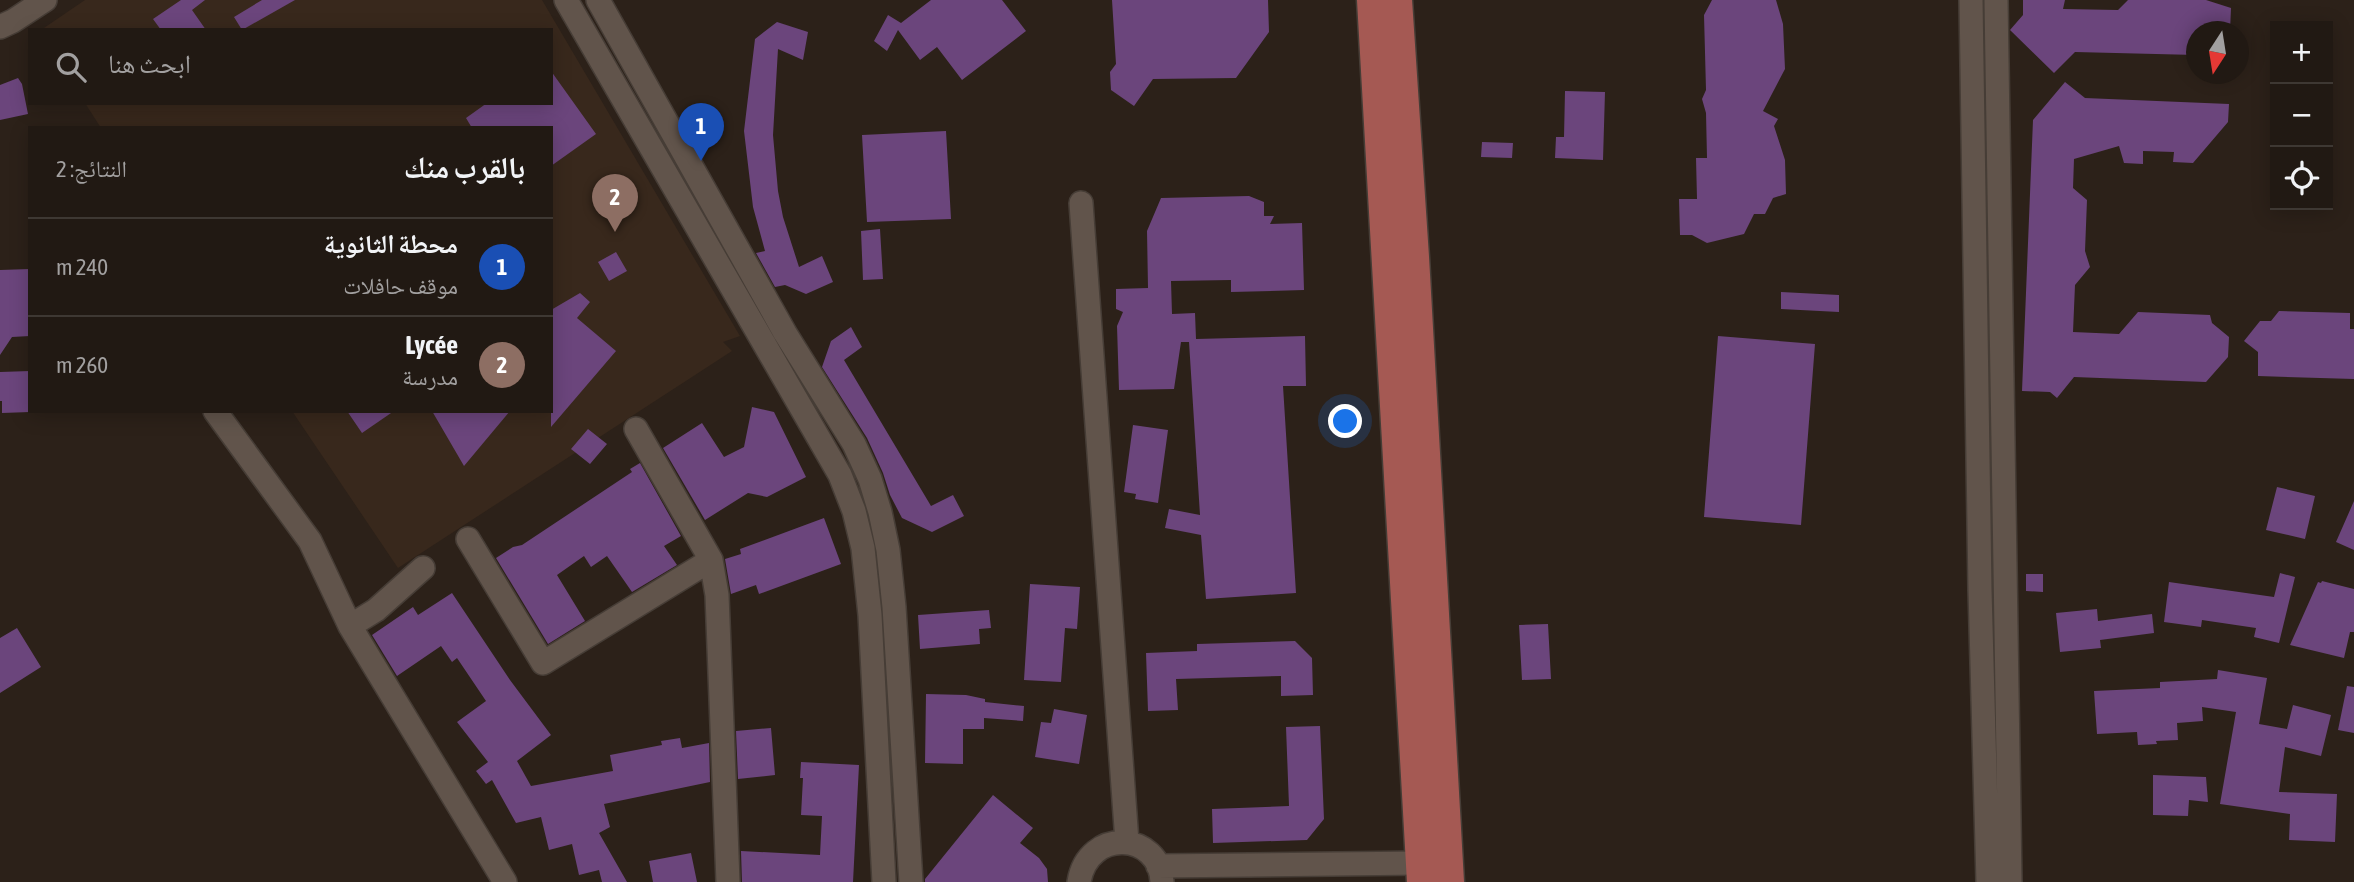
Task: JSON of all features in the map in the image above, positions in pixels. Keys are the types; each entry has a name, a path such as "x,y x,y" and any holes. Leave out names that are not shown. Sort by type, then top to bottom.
{"main road":[{"path":"1372,0 1421,873"},
{"path":"1397,0 1449,882"}],"street":[{"path":"0,27 45,0"},
{"path":"566,0 840,475 854,511 863,548 870,615 884,882"},
{"path":"598,0 785,333 854,444 870,479 888,550 894,607 911,882"},
{"path":"1971,0 1980,576 1988,882"},
{"path":"1996,0 2010,882"},
{"path":"1081,203 1127,842"},
{"path":"216,413 310,541 350,625 505,882"},
{"path":"636,429 711,560 717,595 728,882"},
{"path":"468,539 543,663 711,560"},
{"path":"350,625 376,610 424,568"},
{"path":"1079,882 1082,867 1089,856 1100,847 1113,842 1140,846 1151,855 1160,874 1421,873"}],"shaded area":[{"path":"85,0 542,0 740,336 723,342 732,351 398,568 293,413 553,413 553,126 100,126 86,105 553,105 553,28 44,28"}],"building":[{"path":"181,0 205,0 192,10 205,28 160,28 153,19"},
{"path":"262,0 295,0 246,28 241,28 234,17"},
{"path":"931,0 1002,0 1026,31 962,80 937,47 920,60 898,30 887,51 874,41 888,15 901,23"},
{"path":"1112,0 1268,0 1269,32 1236,78 1153,79 1134,106 1111,90 1110,72 1116,64"},
{"path":"1712,0 1776,0 1783,24 1785,69 1763,111 1778,119 1774,126 1785,160 1786,194 1773,198 1765,214 1754,214 1744,234 1707,243 1692,235 1680,235 1679,199 1697,199 1696,158 1707,158 1706,113 1702,99 1706,90 1704,15"},
{"path":"2023,0 2065,0 2063,9 2118,10 2128,0 2206,0 2231,8 2230,21 2186,21 2186,55 2075,52 2054,73 2010,30 2023,15"},
{"path":"777,22 808,32 803,60 778,49 773,135 783,217 799,267 822,256 833,282 806,294 785,285 775,287 756,253 765,251 753,207 744,131 755,39"},
{"path":"553,74 596,134 553,165 553,126 471,126 466,118 484,105 553,105"},
{"path":"18,78 22,84 28,114 0,120 0,85"},
{"path":"2065,82 2085,98 2229,104 2228,122 2193,163 2173,162 2174,152 2143,151 2143,164 2124,163 2119,146 2074,159 2073,188 2087,200 2085,251 2090,267 2075,285 2073,332 2119,334 2138,312 2210,315 2212,323 2229,337 2228,357 2206,382 2074,377 2057,398 2050,392 2022,391 2033,120"},
{"path":"1565,91 1605,92 1603,160 1555,158 1556,137 1564,137"},
{"path":"946,131 951,219 867,222 862,135"},
{"path":"1482,142 1513,143 1512,158 1481,157"},
{"path":"1249,196 1264,202 1264,216 1274,216 1270,224 1302,223 1304,290 1231,292 1231,280 1171,281 1172,314 1195,313 1196,339 1305,336 1306,386 1283,386 1296,593 1206,599 1201,535 1165,528 1169,509 1200,515 1189,342 1181,342 1174,389 1119,390 1117,326 1123,312 1116,309 1116,289 1148,288 1147,231 1161,198"},
{"path":"880,229 883,279 863,280 861,231"},
{"path":"616,252 627,271 609,281 598,262"},
{"path":"28,269 28,336 12,337 0,355 0,270"},
{"path":"1781,292 1839,295 1839,312 1781,309"},
{"path":"580,293 590,302 577,318 616,351 551,427 553,413 553,309"},
{"path":"2279,311 2350,313 2350,329 2354,329 2354,379 2258,376 2258,352 2244,341 2260,321 2271,321"},
{"path":"851,327 862,347 844,360 931,506 953,495 964,516 932,532 902,518 867,438 822,367 831,341"},
{"path":"1718,336 1815,344 1801,525 1704,517"},
{"path":"28,371 28,412 2,413 0,372"},
{"path":"752,407 774,412 806,477 767,497 748,493 705,520 663,448 702,423 724,457 744,447"},
{"path":"348,413 391,413 362,433"},
{"path":"433,413 508,413 464,466"},
{"path":"1133,425 1168,430 1158,503 1135,499 1136,494 1124,492"},
{"path":"588,429 607,444 590,464 571,449"},
{"path":"640,463 681,536 664,546 677,565 632,592 607,556 591,567 584,556 557,575 585,621 548,644 496,558 513,547 522,545 632,472 630,469"},
{"path":"2277,487 2315,496 2305,539 2266,530"},
{"path":"2354,501 2354,550 2336,542"},
{"path":"824,518 841,564 759,594 756,585 731,594 725,559 741,554 740,549"},
{"path":"2280,573 2295,577 2279,643 2254,637 2256,628 2202,620 2201,627 2164,622 2169,582 2274,597"},
{"path":"2026,574 2043,574 2043,592 2026,591"},
{"path":"2318,582 2354,589 2354,632 2350,632 2344,658 2290,645"},
{"path":"1030,584 1080,587 1077,629 1065,628 1061,682 1024,680"},
{"path":"452,593 510,680 551,735 517,761 531,786 613,771 610,755 662,745 661,741 680,738 682,748 709,743 710,782 604,804 610,827 599,833 627,882 602,882 599,870 579,875 572,844 549,850 541,817 516,823 492,780 486,784 476,771 488,762 457,722 486,701 457,658 452,662 441,646 397,676 372,635 413,607 418,615"},
{"path":"2097,609 2098,621 2152,614 2154,633 2100,640 2101,648 2060,652 2056,613"},
{"path":"989,610 991,628 979,629 980,644 920,649 918,615"},
{"path":"1548,624 1551,679 1522,680 1519,625"},
{"path":"17,628 41,667 0,693 0,638"},
{"path":"1295,641 1312,658 1313,695 1281,696 1281,676 1176,679 1178,710 1148,711 1146,653 1197,651 1197,644"},
{"path":"2218,670 2267,678 2259,724 2287,729 2293,705 2331,715 2321,756 2285,747 2279,792 2337,794 2335,842 2289,840 2290,814 2220,804 2236,712 2202,707 2203,721 2177,723 2178,740 2156,741 2157,744 2138,745 2137,732 2097,734 2094,691 2160,688 2160,682 2217,679"},
{"path":"2347,686 2354,687 2354,733 2338,730"},
{"path":"926,694 966,695 985,699 985,702 1024,706 1023,721 984,718 984,729 963,729 963,764 925,763"},
{"path":"1054,709 1087,715 1079,764 1035,757 1041,722 1051,723"},
{"path":"1320,726 1324,819 1307,840 1213,843 1212,809 1289,806 1286,727"},
{"path":"771,728 775,775 738,779 736,731"},
{"path":"801,762 859,765 853,882 742,882 741,851 820,855 822,816 801,815"},
{"path":"2153,775 2206,777 2208,802 2189,800 2188,816 2153,815"},
{"path":"993,795 1033,828 1020,843 1039,858 1047,869 1048,882 925,882 925,879"},
{"path":"691,853 697,882 653,882 649,861"}],"place":[{"name":"محطة الثانوية","path":"701,161"},
{"name":"Lycée","path":"615,232"}]}
